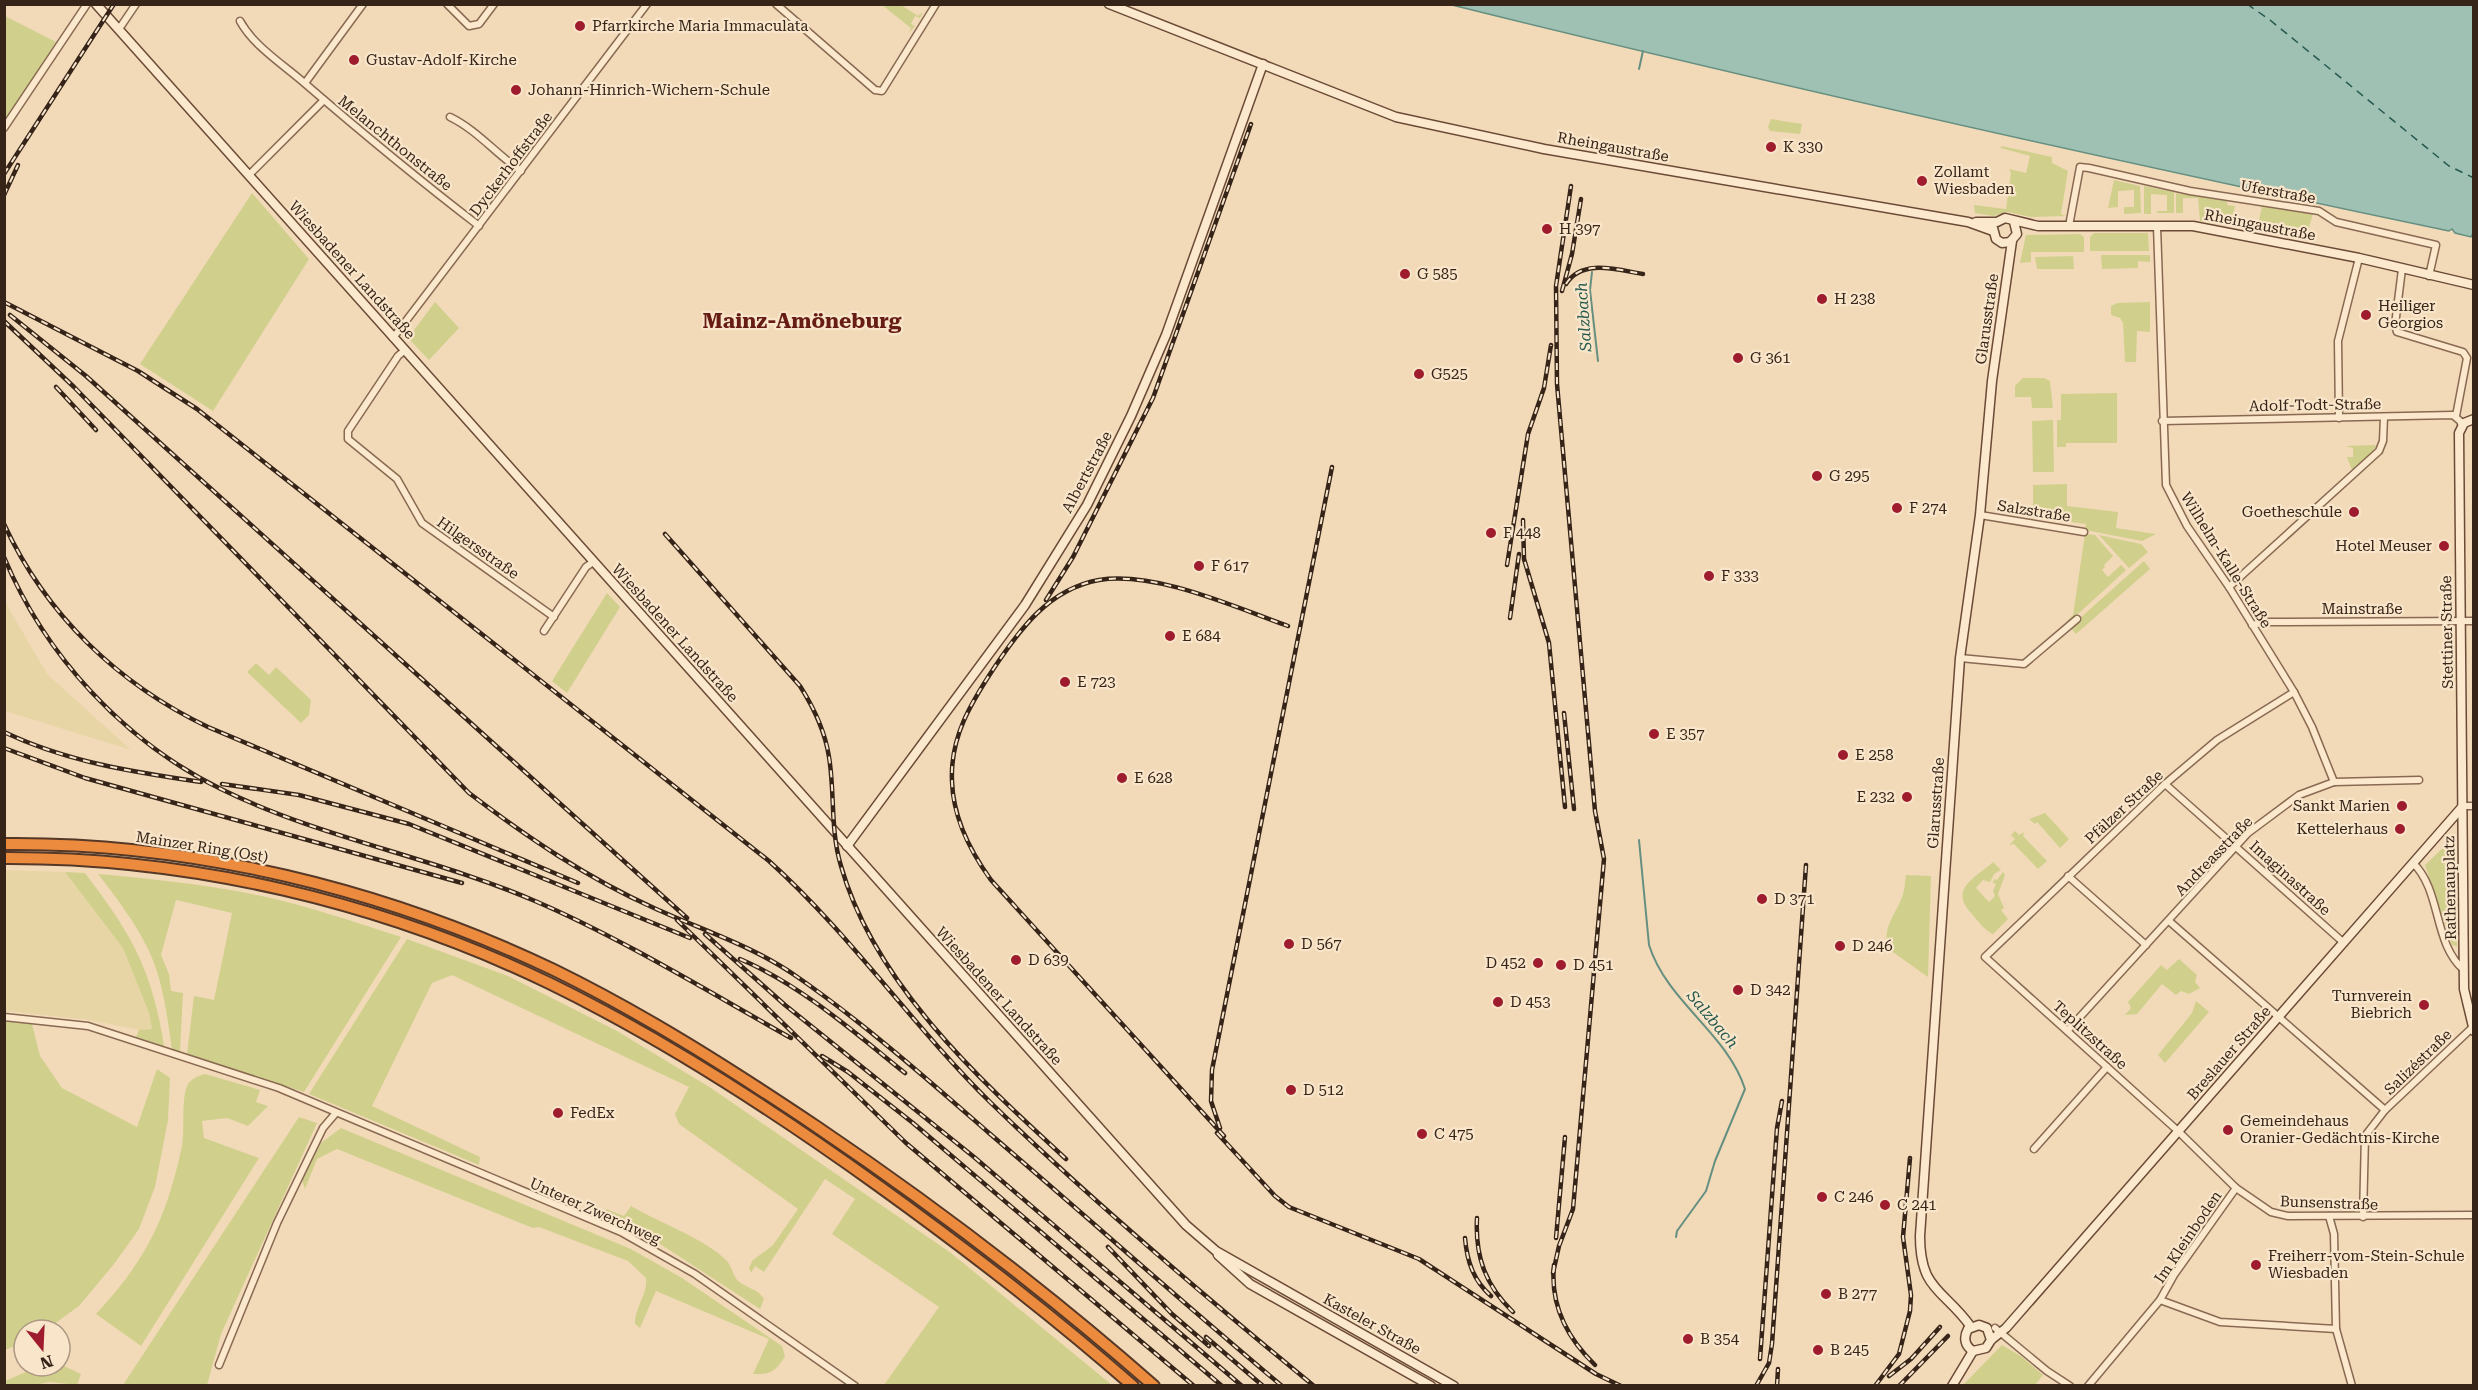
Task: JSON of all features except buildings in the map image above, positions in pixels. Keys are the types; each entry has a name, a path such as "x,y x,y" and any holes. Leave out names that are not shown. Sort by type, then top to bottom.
{"highway":[{"name":"Mainzer Ring (Ost)","path":"4,844 98,847 172,855 267,873 391,906 495,944 606,997 762,1090 894,1180 980,1244 1154,1386"},
{"name":"Mainzer Ring (Ost)","path":"4,858 97,861 170,869 315,897 386,917 511,966 600,1009 755,1102 835,1155 971,1254 1133,1386"}],"street":[{"path":"4,128 87,4"},
{"name":"Wiesbadener Landstraße","path":"96,4 1156,1193 1239,1276 1267,1293"},
{"path":"119,29 136,4"},
{"path":"305,83 363,4"},
{"path":"447,4 469,26 479,24 494,4"},
{"name":"Dyckerhoffstraße","path":"393,338 647,4"},
{"path":"776,4 875,90 882,91 936,4"},
{"name":"Rheingaustraße","path":"1109,4 1399,118 1544,149 1995,226 2005,219 2016,227 2157,226 2220,230 2359,258 2429,277 2474,285"},
{"name":"Melanchthonstraße","path":"240,21 251,37 324,100 402,166 479,226"},
{"name":"Albertstraße","path":"847,846 1025,605 1087,505 1131,416 1166,335 1263,64"},
{"name":"Melanchthonstraße","path":"249,175 324,100"},
{"path":"450,117 468,126 498,155 521,171"},
{"name":"Uferstraße","path":"2069,226 2080,167 2190,191 2319,212 2337,222 2436,245 2429,277"},
{"path":"1995,226 1996,239 2002,243 2012,241 2016,227"},
{"name":"Wilhelm-Kalle-Straße","path":"2157,226 2166,485 2187,526 2229,587 2294,692 2312,727 2334,782"},
{"name":"Glarusstraße","path":"1971,1327 1928,1280 1920,1248 1960,658 1980,515 1990,394 2012,241"},
{"name":"Glarusstraße","path":"2002,243 2008,266"},
{"path":"2339,418 2338,341 2359,258"},
{"path":"2402,269 2394,324 2397,332 2463,352 2467,358 2456,416 2463,424 2474,419"},
{"name":"Hilgersstraße","path":"405,350 398,356 348,431 348,439 397,479 422,523 554,617"},
{"name":"Adolf-Todt-Straße","path":"2162,421 2456,416"},
{"path":"2229,587 2379,451 2383,441 2384,417"},
{"name":"Stettiner Straße","path":"2463,424 2459,433 2463,806"},
{"name":"Salzstraße","path":"1980,515 2084,532"},
{"path":"544,631 586,567 593,562"},
{"path":"1960,658 2024,664 2078,619"},
{"name":"Mainstraße","path":"2252,625 2266,622 2474,621"},
{"name":"Pfälzer Straße","path":"1985,957 2165,784 2217,740 2294,692"},
{"name":"Andreasstraße","path":"2068,1030 2236,846 2299,795 2334,782 2419,780"},
{"name":"Imaginastraße","path":"2165,784 2344,943"},
{"path":"2463,806 2474,806"},
{"name":"Breslauer Straße","path":"1973,1351 1986,1348 1994,1330 2015,1316 2463,806"},
{"name":"Rathenauplatz","path":"2463,806 2464,970 2466,1002 2473,1028"},
{"name":"Rathenauplatz","path":"2413,863 2424,879 2452,957 2464,970"},
{"path":"2068,876 2146,945"},
{"path":"2169,921 2385,1110"},
{"name":"Teplitzstraße","path":"1985,957 2178,1131"},
{"name":"Unterer Zwerchweg","path":"4,1017 88,1026 279,1088 326,1107 335,1114 621,1232 694,1274 855,1386"},
{"name":"Salizéstraße","path":"2363,1217 2365,1137 2385,1110 2473,1028"},
{"path":"2034,1149 2106,1067"},
{"path":"219,1365 277,1223 323,1128 335,1114"},
{"name":"Bunsenstraße","path":"2178,1131 2236,1188 2271,1212 2289,1216 2474,1215"},
{"name":"Im Kleinboden","path":"2088,1386 2160,1300 2174,1275 2236,1188"},
{"path":"2329,1216 2334,1242 2336,1329 2352,1386"},
{"name":"Wiesbadener Landstraße","path":"1216,1251 1276,1285"},
{"name":"Kasteler Straße","path":"1276,1285 1454,1386"},
{"name":"Kasteler Straße","path":"1267,1293 1431,1386"},
{"path":"2160,1300 2220,1322 2336,1329"},
{"path":"1952,1386 1973,1351 1965,1341 1965,1335 1971,1327 1979,1325 1994,1330 2070,1386"}],"shaded area":[{"path":"1452,5 2473,5 2473,233 2471,237 2455,233 2452,229 2449,231 2199,178 1825,94"},
{"path":"4,600 47,674 131,750 5,711"},
{"path":"4,870 65,872 123,948 149,1013 152,1029 139,1030 89,1020 5,1011"}],"green space":[{"path":"882,5 901,5 918,16 923,12 920,18 915,16 911,24 915,26 909,33 911,28"},
{"path":"5,16 56,42 5,122"},
{"path":"1771,119 1802,124 1800,134 1770,131 1768,127"},
{"path":"2001,146 2052,157 2052,163 2068,171 2061,214 2066,216 2031,217 2008,212 1993,216 1975,213 1974,205 2006,209 2011,173 2009,169 2026,173 2030,156 2001,148"},
{"path":"2114,180 2140,186 2141,213 2124,214 2124,207 2134,207 2134,190 2118,191 2118,207 2108,208"},
{"path":"2144,186 2174,192 2174,213 2157,213 2157,211 2167,211 2167,195 2151,194 2151,214 2144,214"},
{"path":"252,193 309,259 213,411 140,364"},
{"path":"2176,193 2227,201 2227,205 2235,206 2230,226 2200,221 2198,198 2183,198 2183,213 2176,213"},
{"path":"2262,206 2313,213 2306,239 2257,230"},
{"path":"2094,233 2148,233 2149,251 2090,251 2090,237"},
{"path":"2080,234 2084,237 2084,252 2031,252 2031,262 2020,263 2026,235"},
{"path":"2101,255 2150,255 2150,262 2138,261 2138,268 2102,269"},
{"path":"2073,256 2074,269 2037,269 2035,257"},
{"path":"435,302 459,328 429,360 408,338"},
{"path":"2150,302 2150,332 2137,331 2136,362 2125,362 2123,323 2120,318 2111,315 2111,306 2117,303"},
{"path":"2023,378 2044,378 2050,381 2053,408 2032,408 2031,397 2015,397 2015,386"},
{"path":"2117,393 2117,443 2066,443 2066,447 2057,447 2057,420 2061,420 2061,394"},
{"path":"2053,420 2054,472 2033,472 2032,421"},
{"path":"2376,445 2372,453 2352,470 2347,457 2353,457 2353,448 2345,446"},
{"path":"2067,484 2067,506 2118,512 2116,528 2156,534 2142,541 2085,530 2086,524 2033,517 2033,485"},
{"path":"2085,534 2095,535 2113,556 2102,570 2108,577 2121,565 2126,570 2067,624 2066,622 2073,615"},
{"path":"2099,535 2141,544 2148,552 2129,568"},
{"path":"2144,561 2150,569 2076,634 2070,627"},
{"path":"607,593 620,607 567,693 552,681"},
{"path":"256,663 269,675 276,667 311,700 309,715 301,723 247,672"},
{"path":"2045,813 2069,839 2060,848 2037,822 2035,824 2029,819"},
{"path":"2015,831 2019,835 2024,832 2023,836 2047,861 2038,869 2014,844 2009,845 2015,839 2011,835"},
{"path":"2448,843 2455,851 2457,946 2452,945 2425,865"},
{"path":"1993,862 2001,870 1994,874 1990,882 1983,880 1976,888 1989,902 1995,896 1994,879 1997,880 2003,872 2005,875 1998,894 2004,908 2001,910 2008,919 1993,934 1984,928 1972,914 1965,905 1963,897 1967,884"},
{"path":"65,872 85,873 115,915 138,954 153,995 164,1046 136,1037 139,1030 152,1029 149,1013 123,948"},
{"path":"98,874 198,885 257,895 312,909 401,937 304,1092 187,1054 194,996 214,1000 232,913 176,900 161,955 169,974 171,991 183,993 180,1052 172,1050 164,997 152,959 131,919"},
{"path":"1906,875 1931,876 1928,977 1890,950 1887,942 1888,928 1901,901"},
{"path":"407,939 508,976 617,1031 711,1088 951,1253 1112,1385 884,1385 939,1307 832,1234 855,1199 825,1179 764,1272 755,1266 751,1273 749,1268 752,1261 773,1245 798,1209 679,1124 675,1114 689,1087 452,975 432,983 372,1106 480,1157 479,1165 309,1094"},
{"path":"2179,959 2197,975 2195,982 2200,988 2189,994 2181,991 2176,995 2162,984 2137,1014 2125,1015 2131,1008 2128,1002 2161,965 2167,970"},
{"path":"2196,1001 2209,1012 2165,1063 2158,1055 2192,1013"},
{"path":"5,1021 32,1024 40,1056 62,1088 137,1127 157,1069 170,1078 168,1120 155,1187 139,1229 79,1306 62,1318 12,1318 12,1347 5,1350"},
{"path":"205,1074 260,1090 256,1102 268,1106 248,1126 227,1118 202,1121 204,1138 259,1158 141,1346 96,1314 129,1275 152,1237 169,1195 182,1146 185,1092 192,1080"},
{"path":"299,1117 317,1123 221,1334 207,1385 123,1385"},
{"path":"341,1128 631,1249 682,1278 782,1346 785,1356 772,1371 753,1374 769,1339 656,1291 640,1328 635,1324 635,1318 645,1290 646,1278 628,1261 539,1227 533,1228 337,1149 317,1159 305,1189 302,1180 321,1143"},
{"path":"631,1206 695,1238 718,1253 729,1263 738,1281 762,1296 764,1299 760,1309 657,1242 603,1216 606,1209 624,1216"},
{"path":"2002,1345 2022,1357 2043,1375 2035,1385 1963,1385"},
{"path":"72,1370 81,1374 77,1385 49,1382 35,1385 5,1385 5,1381 12,1378 72,1378"}],"waterway":[{"name":"Salzbach","path":"1639,69 1643,51"},
{"name":"Salzbach","path":"1592,272 1590,290 1598,361"},
{"name":"Salzbach","path":"1639,840 1649,945 1669,984 1725,1051 1745,1089 1715,1161 1706,1191 1677,1231 1676,1237"}],"ferry route":[{"path":"2247,4 2270,20 2449,166 2474,178"}],"railway":[{"path":"4,174 114,4"},
{"path":"1046,600 1073,557 1153,398 1251,124"},
{"path":"4,195 18,165"},
{"path":"1553,1273 1559,1246 1573,1209 1604,859 1595,811 1557,384 1556,286 1571,186"},
{"path":"1562,291 1572,254 1581,199"},
{"path":"1566,284 1573,276 1591,268 1643,274"},
{"path":"4,302 138,371 197,409 769,861 827,919 961,1073 990,1102 1149,1247 1314,1386"},
{"path":"10,315 86,376 687,918"},
{"path":"4,321 74,387 469,793 535,841 605,884 780,965 821,994 919,1072 1282,1386"},
{"path":"1507,565 1528,434 1544,388 1551,345"},
{"path":"56,387 96,430"},
{"path":"1220,1128 1211,1101 1212,1070 1332,467"},
{"path":"1523,520 1524,559 1549,643 1565,807"},
{"path":"4,524 21,557 63,617 115,668 175,710 208,727 578,883"},
{"path":"665,534 800,686 814,711 825,738 829,757 835,839 841,866 857,909 878,950 904,989 965,1062 1066,1159"},
{"path":"1510,618 1519,554"},
{"path":"4,557 21,593 65,662 121,721 152,747 186,770 221,789 297,821 457,872 535,901 632,948 791,1038"},
{"path":"1224,1136 991,880 976,858 959,821 953,795 952,765 958,735 970,708 1014,639 1025,625 1051,602 1081,585 1099,580 1145,581 1195,593 1288,626"},
{"path":"1564,713 1574,809"},
{"path":"4,732 76,758 125,770 201,782"},
{"path":"4,748 85,778 462,883"},
{"path":"222,784 299,795 409,824 690,938"},
{"path":"1756,1386 1769,1363 1772,1344 1806,865"},
{"path":"677,920 906,1143 1194,1386"},
{"path":"705,934 785,1005 974,1157 1242,1386"},
{"path":"740,959 806,996 905,1073"},
{"path":"822,1056 848,1072 913,1123 1222,1386"},
{"path":"1760,1359 1777,1128 1782,1101"},
{"path":"1217,1133 1275,1196 1289,1207 1419,1259 1596,1374 1621,1386"},
{"path":"1556,1238 1565,1137"},
{"path":"1875,1386 1899,1354 1910,1311 1911,1295 1903,1237 1910,1158"},
{"path":"1477,1218 1478,1245 1484,1269 1495,1291 1513,1312"},
{"path":"1465,1238 1472,1270 1491,1296"},
{"path":"1108,1247 1172,1314 1209,1346"},
{"path":"1554,1265 1555,1294 1562,1320 1576,1344 1595,1365"},
{"path":"1889,1376 1911,1359 1940,1327"},
{"path":"1899,1386 1948,1336"},
{"path":"1206,1337 1263,1386"},
{"path":"1777,1386 1778,1369"}],"place":[{"name":"Pfarrkirche Maria Immaculata","path":"580,26"},
{"name":"Gustav-Adolf-Kirche","path":"354,60"},
{"name":"Johann-Hinrich-Wichern-Schule","path":"516,90"},
{"name":"K 330","path":"1771,147"},
{"name":"Zollamt Wiesbaden","path":"1922,181"},
{"name":"H 397","path":"1547,229"},
{"name":"G 585","path":"1405,274"},
{"name":"H 238","path":"1822,299"},
{"name":"Heiliger Georgios","path":"2366,315"},
{"name":"G 361","path":"1738,358"},
{"name":"G525","path":"1419,374"},
{"name":"G 295","path":"1817,476"},
{"name":"F 274","path":"1897,508"},
{"name":"Goetheschule","path":"2354,512"},
{"name":"F 448","path":"1491,533"},
{"name":"Hotel Meuser","path":"2444,546"},
{"name":"F 617","path":"1199,566"},
{"name":"F 333","path":"1709,576"},
{"name":"E 684","path":"1170,636"},
{"name":"E 723","path":"1065,682"},
{"name":"E 357","path":"1654,734"},
{"name":"E 258","path":"1843,755"},
{"name":"E 628","path":"1122,778"},
{"name":"E 232","path":"1907,797"},
{"name":"Sankt Marien","path":"2402,806"},
{"name":"Kettelerhaus","path":"2400,829"},
{"name":"D 371","path":"1762,899"},
{"name":"D 567","path":"1289,944"},
{"name":"D 246","path":"1840,946"},
{"name":"D 639","path":"1016,960"},
{"name":"D 452","path":"1538,963"},
{"name":"D 451","path":"1561,965"},
{"name":"D 342","path":"1738,990"},
{"name":"D 453","path":"1498,1002"},
{"name":"Turnverein Biebrich","path":"2424,1005"},
{"name":"D 512","path":"1291,1090"},
{"name":"FedEx","path":"558,1113"},
{"name":"Gemeindehaus Oranier-Gedächtnis-Kirche","path":"2228,1130"},
{"name":"C 475","path":"1422,1134"},
{"name":"C 246","path":"1822,1197"},
{"name":"C 241","path":"1885,1205"},
{"name":"Freiherr-vom-Stein-Schule Wiesbaden","path":"2256,1265"},
{"name":"B 277","path":"1826,1294"},
{"name":"B 354","path":"1688,1339"},
{"name":"B 245","path":"1818,1350"}],"district":[{"name":"Mainz-Amöneburg","path":"802,321"}]}
